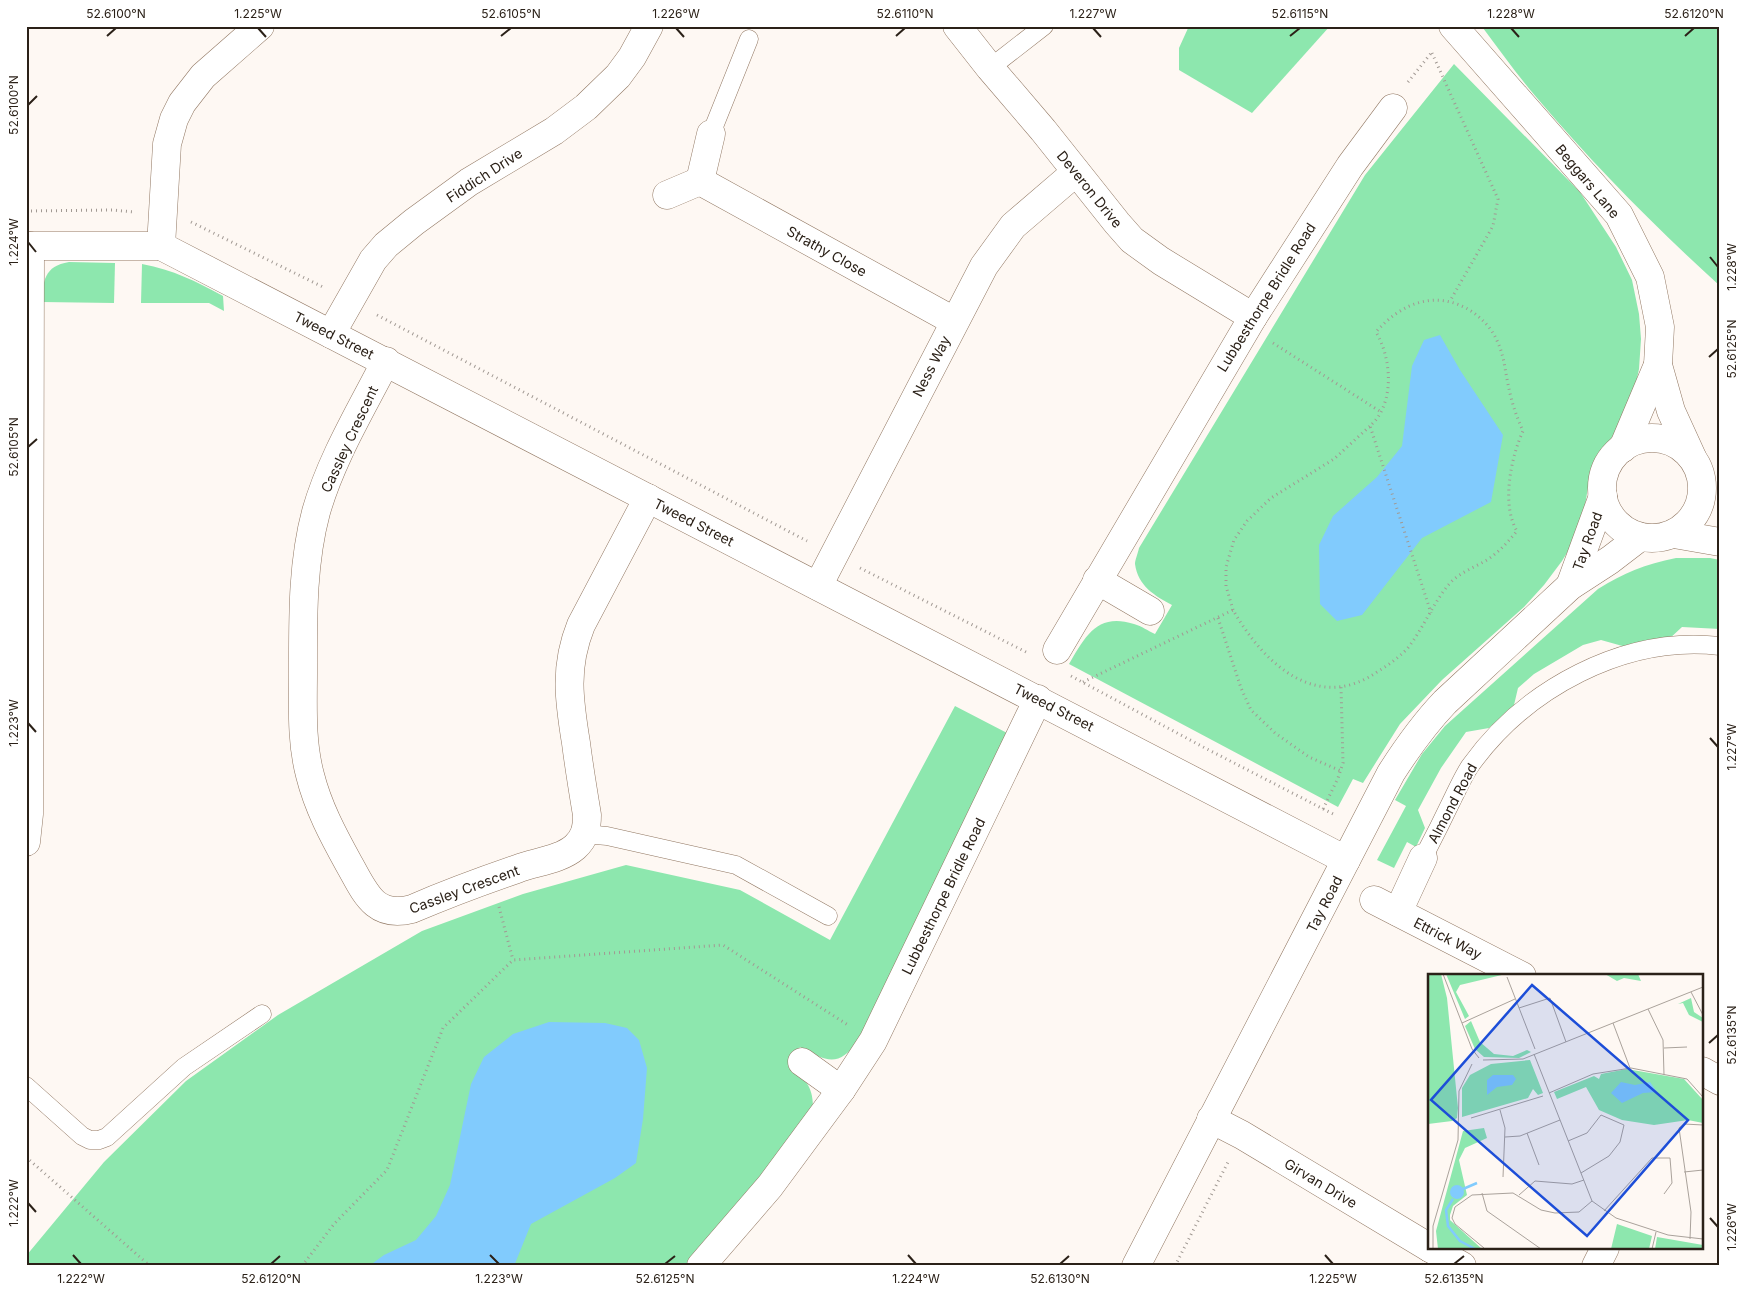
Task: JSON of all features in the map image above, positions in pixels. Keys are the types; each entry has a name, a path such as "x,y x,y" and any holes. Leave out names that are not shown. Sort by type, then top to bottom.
{"street":[{"path":"161,246 167,144 174,120 182,103 203,76 260,26"},
{"name":"Fiddich Drive","path":"332,334 373,260 392,239 469,182 571,119 603,92 618,76 632,58 649,26"},
{"name":"Deveron Drive","path":"958,26 1117,223 1136,243 1250,322"},
{"name":"Beggars Lane","path":"1453,26 1619,215 1650,277 1660,327 1658,365 1671,411 1696,466 1720,501"},
{"name":"Lubbesthorpe Bridle Road","path":"1051,659 1250,322 1350,166 1394,108"},
{"path":"667,195 700,181 712,134"},
{"name":"Ness Way","path":"818,586 984,266 1009,231 1023,216 1076,172"},
{"name":"Strathy Close","path":"700,181 954,321"},
{"path":"26,842 29,804 28,246"},
{"name":"Tweed Street","path":"28,246 161,246 1346,860"},
{"name":"Cassley Crescent","path":"386,361 327,480 316,514 307,562 303,617 303,724 310,775 324,816 368,896 382,909 391,912 412,909 491,878 562,855 573,848 584,834"},
{"name":"Beggars Lane","path":"1623,448 1658,365"},
{"path":"1674,534 1692,519 1702,498 1696,466 1677,445 1659,438 1640,440 1623,448 1610,461 1603,478 1603,496 1610,514 1622,528 1640,537 1657,538 1674,534 1720,542"},
{"name":"Tay Road","path":"1570,586 1603,496"},
{"path":"584,834 587,826 586,815 569,691 571,657 574,642 581,626 648,498"},
{"name":"Tay Road","path":"1136,1266 1391,774 1410,744 1432,716 1570,586 1610,560 1640,537"},
{"path":"1097,580 1150,611"},
{"name":"Lubbesthorpe Bridle Road","path":"701,1266 770,1186 841,1090 873,1041 1038,699"},
{"path":"1398,912 1423,858"},
{"name":"Ettrick Way","path":"1374,900 1518,974"},
{"path":"802,1062 841,1090"},
{"path":"1704,1072 1720,1081"},
{"name":"Girvan Drive","path":"1211,1119 1242,1135 1428,1247"},
{"name":"Girvan Drive","path":"1434,1250 1462,1266"},
{"path":"1596,1266 1604,1250"}],"lane":[{"path":"990,68 1044,26"},
{"path":"712,134 749,39"},
{"name":"Almond Road","path":"1423,858 1469,768 1493,737 1525,707 1559,683 1633,653 1674,644 1720,646"},
{"path":"584,834 607,836 736,865 828,916"},
{"path":"26,1086 82,1136 90,1140 99,1140 113,1132 184,1068 262,1014"}],"path":[{"path":"1394,108 1397,96 1453,26"},
{"path":"1432,52 1498,199 1493,226 1450,302"},
{"path":"26,211 112,210 163,214 183,218 350,300 834,555 1051,659 1083,682 1340,817"},
{"path":"1433,300 1450,302 1476,315 1493,333 1502,353 1516,414 1523,431 1515,450 1510,491 1512,517 1517,532 1502,549 1452,581 1412,642 1392,662 1368,678 1341,686 1324,687 1308,684 1280,668 1256,645 1233,610 1226,586 1226,567 1234,540 1247,521 1271,498 1334,459 1370,426 1381,412 1388,388 1388,367 1384,348 1376,332 1390,318 1403,309 1433,300"},
{"path":"1250,322 1381,412"},
{"path":"1370,426 1431,613"},
{"path":"1083,682 1233,610"},
{"path":"1218,618 1245,698 1256,716 1275,733 1316,762 1341,771"},
{"path":"1323,809 1341,771 1344,753 1341,686"},
{"path":"491,878 513,960"},
{"path":"302,1266 334,1224 387,1170 443,1028 513,960 723,945 873,1041"},
{"path":"26,1157 150,1266"}],"green space":[{"path":"1189,26 1330,26 1252,113 1179,70 1179,48"},
{"path":"1484,26 1720,26 1720,286 1648,218 1558,123 1523,81 1483,28"},
{"path":"1454,64 1580,192 1616,247 1632,280 1639,314 1641,339 1639,369 1633,397 1618,428 1590,474 1583,519 1576,538 1562,561 1524,607 1442,680 1400,724 1363,783 1353,779 1338,807 1069,664 1087,636 1101,624 1110,621 1121,621 1137,625 1155,634 1172,605 1148,589 1140,578 1135,564 1139,548 1365,175"},
{"path":"69,262 115,263 114,303 42,302 46,276 54,267"},
{"path":"142,264 164,269 223,296 224,311 209,303 141,303"},
{"path":"1676,558 1710,558 1720,560 1720,629 1682,627 1668,640 1626,647 1601,640 1583,645 1534,674 1518,688 1514,705 1489,728 1466,732 1441,768 1418,810 1425,828 1416,847 1407,842 1394,868 1377,860 1406,806 1395,800 1422,754 1445,726 1598,589 1635,570"},
{"path":"955,706 1009,734 860,1039 845,1055 832,1060 825,1059 800,1047 788,1065 799,1074 809,1087 813,1099 813,1107 767,1171 684,1266 26,1266 26,1256 104,1162 186,1081 278,1015 422,931 523,894 626,865 740,890 830,940"}],"water":[{"path":"1440,335 1460,370 1503,435 1491,502 1422,538 1362,615 1337,621 1320,604 1319,545 1333,516 1377,477 1402,446 1412,366 1424,340"},
{"path":"549,1022 605,1023 627,1028 639,1040 647,1068 643,1119 636,1163 615,1178 531,1224 514,1266 369,1266 384,1255 416,1240 436,1216 450,1185 471,1084 484,1057 513,1034"}]}
